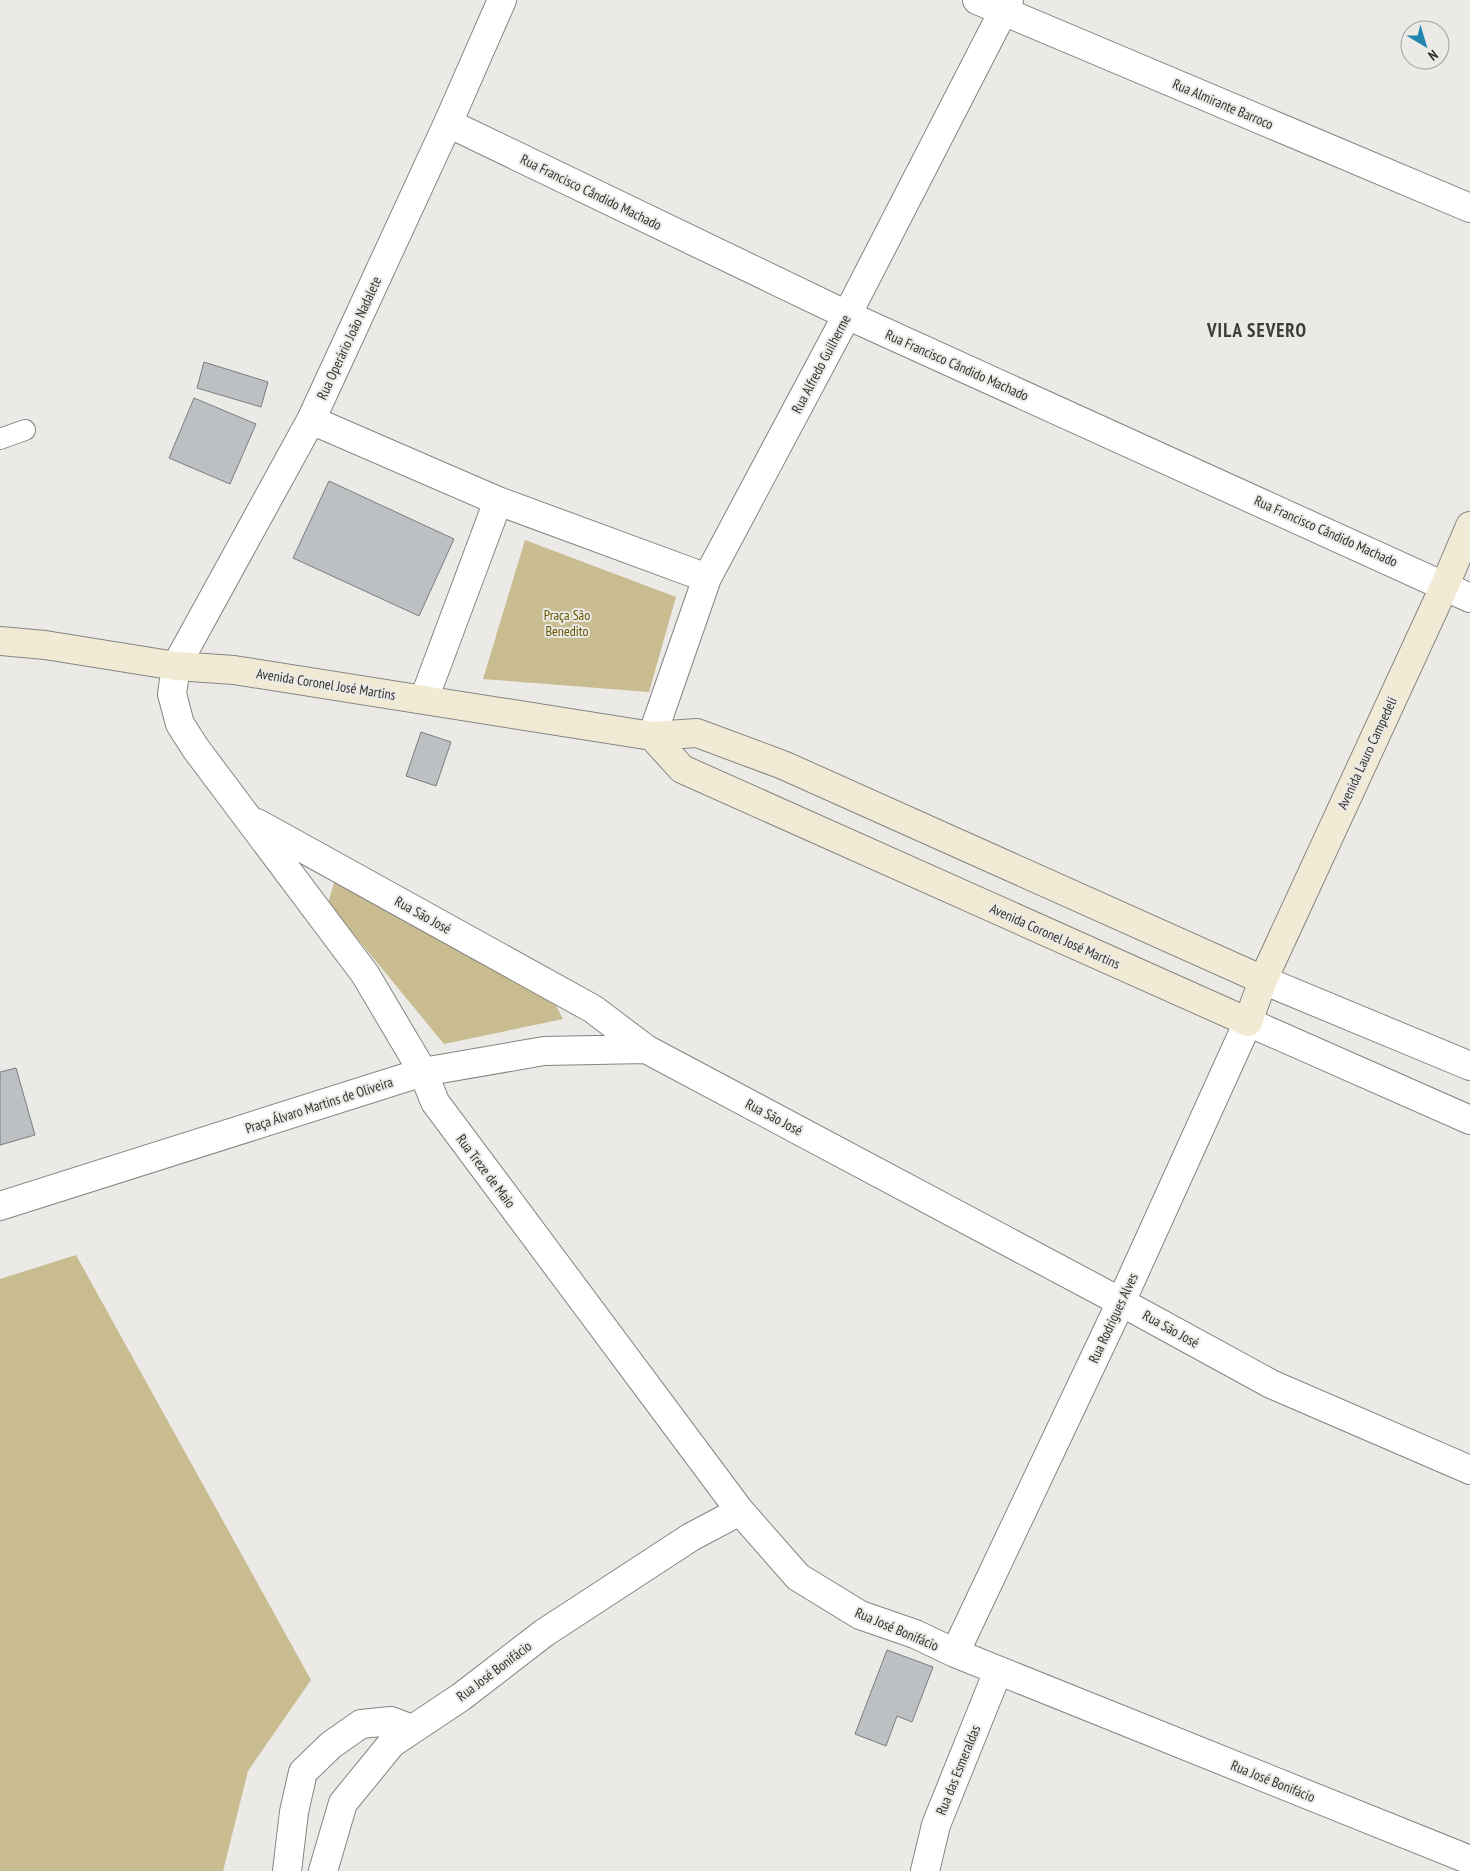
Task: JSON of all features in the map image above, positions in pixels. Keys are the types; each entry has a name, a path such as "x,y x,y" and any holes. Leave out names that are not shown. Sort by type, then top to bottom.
{"street":[{"name":"Rua Operário João Nadalete","path":"176,666 311,420 448,123 502,0"},
{"name":"Rua Almirante Barroco","path":"977,0 1006,6 1470,208"},
{"name":"Rua Alfredo Guilherme","path":"652,736 706,578 847,315 1006,6"},
{"name":"Rua Francisco Cândido Machado","path":"448,123 847,315 1470,598"},
{"path":"311,420 498,501 706,578"},
{"path":"424,699 498,501"},
{"name":"Avenida Lauro Campedeli","path":"1263,980 1445,585 1470,526"},
{"name":"Avenida Coronel José Martins","path":"0,641 176,666 234,670 652,736 697,733 783,765 1263,980 1470,1066"},
{"name":"Rua São José","path":"176,666 172,694 180,724 196,749 250,820 593,1009 646,1049 1271,1384 1470,1470"},
{"name":"Avenida Coronel José Martins","path":"652,736 682,769 1470,1120"},
{"name":"Rua Treze de Maio","path":"250,820 365,974 423,1072 435,1102 740,1511"},
{"name":"Rua Rodrigues Alves","path":"955,1653 1121,1302 1248,1022 1263,980"},
{"name":"Praça Álvaro Martins de Oliveira","path":"0,1206 423,1072 544,1051 646,1049"},
{"name":"Rua José Bonifácio","path":"324,1871 343,1803 392,1742 461,1697 544,1633 691,1537 740,1511 798,1577 860,1614 915,1634 998,1671 1470,1860"},
{"name":"Rua das Esmeraldas","path":"925,1871 936,1825 998,1671"},
{"path":"287,1871 294,1812 303,1772 331,1745 361,1724 392,1721 412,1729"}],"lane":[{"path":"0,439 25,430"}],"green space":[{"name":"Praça São Benedito","path":"525,540 676,597 649,692 483,679"},
{"path":"336,877 552,998 563,1019 444,1044 328,903"},
{"path":"76,1255 311,1680 248,1771 223,1871 0,1871 0,1279"}],"building":[{"path":"204,362 268,382 261,407 197,388"},
{"path":"194,398 256,424 230,484 169,458"},
{"path":"329,481 454,539 419,616 293,558"},
{"path":"421,732 451,742 436,786 406,776"},
{"path":"16,1068 35,1135 0,1145 0,1072"},
{"path":"887,1650 933,1667 912,1722 897,1716 886,1746 855,1734"}],"district":[{"name":"VILA SEVERO","path":"1257,330"}]}
